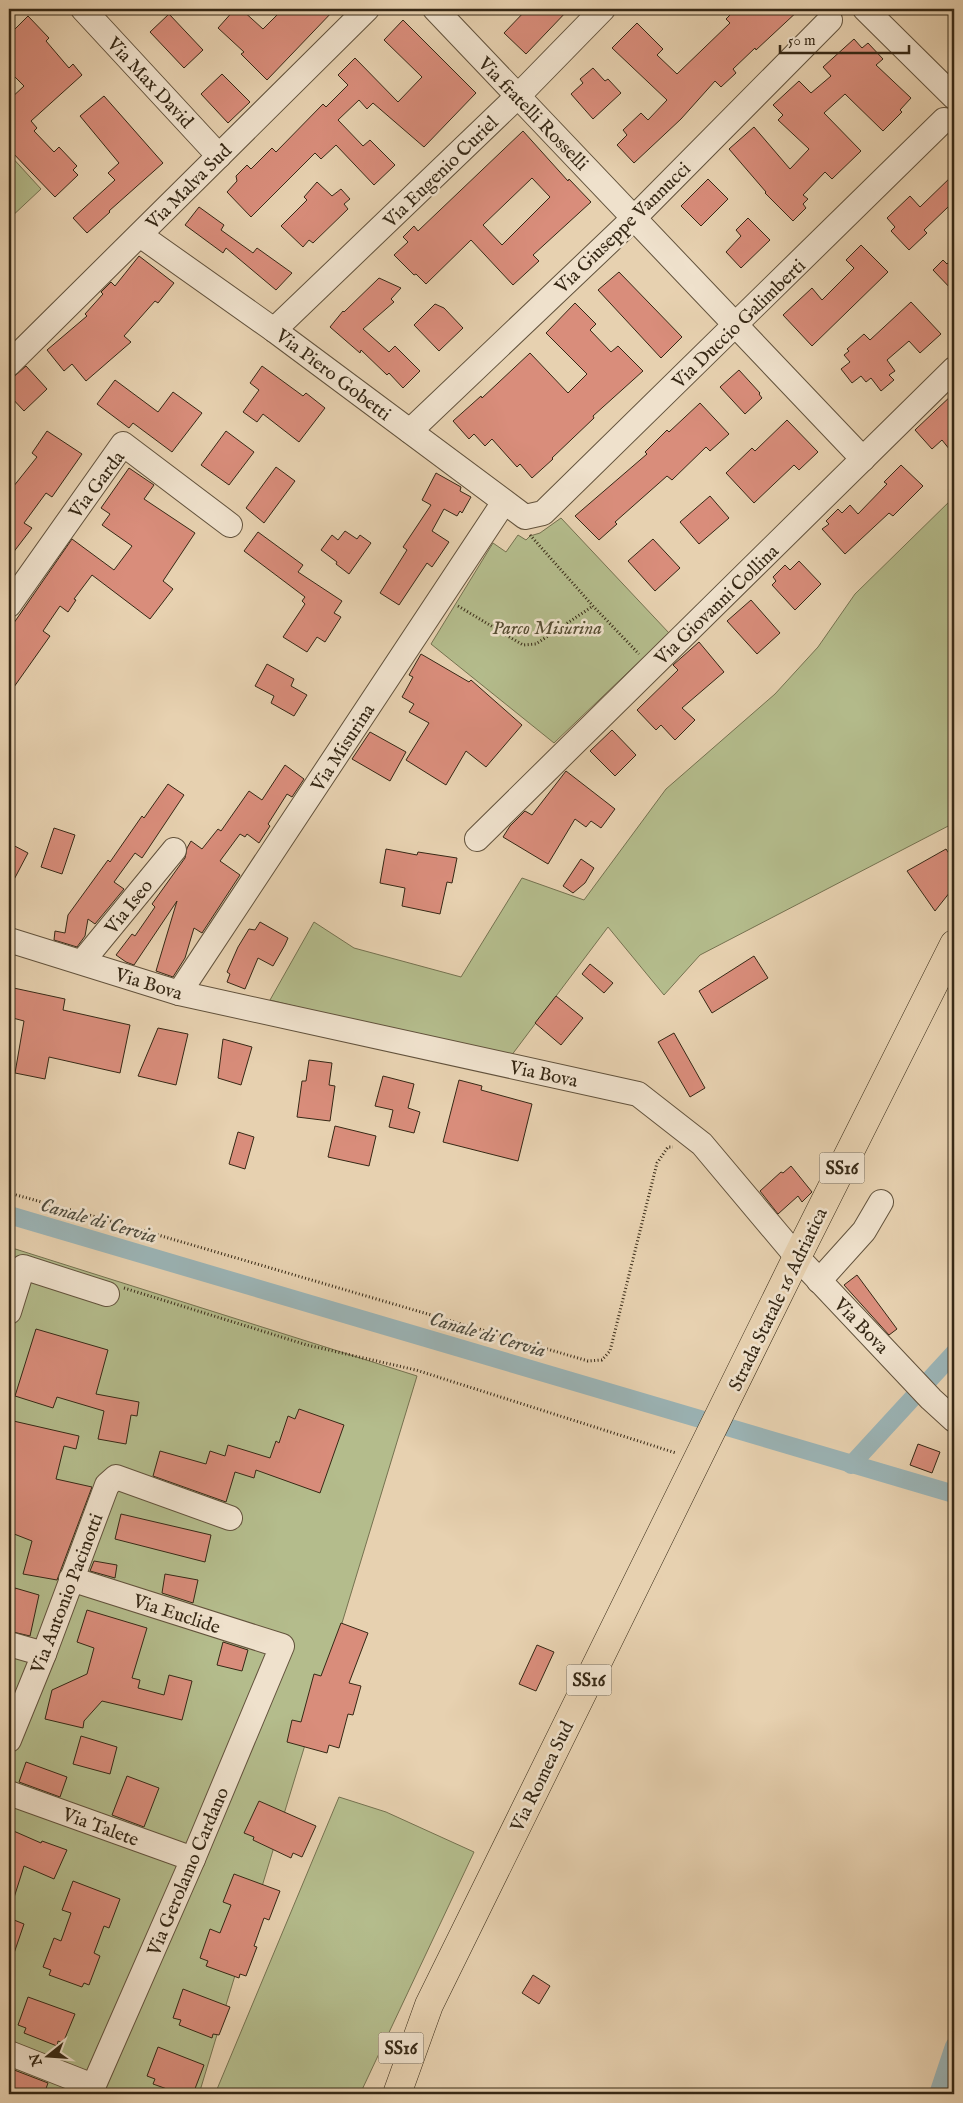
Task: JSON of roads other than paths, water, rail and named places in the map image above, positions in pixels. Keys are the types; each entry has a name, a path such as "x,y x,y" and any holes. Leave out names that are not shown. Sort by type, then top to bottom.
{"main road":[{"name":"Strada Statale 16 Adriatica","path":"690,1476 732,1394 797,1257 954,944"},
{"name":"Via Romea Sud","path":"378,2094 403,2045 428,2005 690,1476"},
{"name":"Via Romea Sud","path":"397,2094 428,2005"}],"street":[{"name":"Via Max David","path":"83,9 219,156"},
{"name":"Via Malva Sud","path":"9,364 367,9"},
{"name":"Via fratelli Rosselli","path":"435,9 863,459"},
{"name":"Via Eugenio Curiel","path":"274,330 518,96 603,9"},
{"path":"864,9 954,97"},
{"name":"Via Giuseppe Vannucci","path":"410,431 634,218 830,20"},
{"name":"Via Duccio Galimberti","path":"525,517 543,513 944,120"},
{"name":"Via Piero Gobetti","path":"140,234 274,330 525,517"},
{"name":"Via Giovanni Collina","path":"477,839 954,370"},
{"name":"Via Garda","path":"9,605 123,444 230,524"},
{"name":"Via Misurina","path":"180,993 504,502"},
{"name":"Via Iseo","path":"82,962 174,850"},
{"name":"Via Bova","path":"9,940 180,993 638,1094 702,1144 797,1257 891,1354 914,1382 954,1420"},
{"path":"820,1281 864,1232 881,1202"},
{"path":"9,1312 23,1267 114,1291"},
{"name":"Via Antonio Pacinotti","path":"9,1740 44,1654 107,1485 116,1477 230,1518"},
{"name":"Via Euclide","path":"71,1579 282,1646"},
{"path":"9,1644 44,1654"},
{"name":"Via Gerolamo Cardano","path":"92,2090 193,1859 282,1646"},
{"name":"Via Talete","path":"9,1793 193,1859"},
{"path":"9,2052 92,2090"}],"waterway":[{"name":"Canale di Cervia","path":"9,1215 954,1494"},
{"path":"851,1465 954,1353"},
{"name":"Canale di Cervia","path":"938,2094 954,2046"}],"park label":[{"name":"Parco Misurina","path":"547,627"}]}
